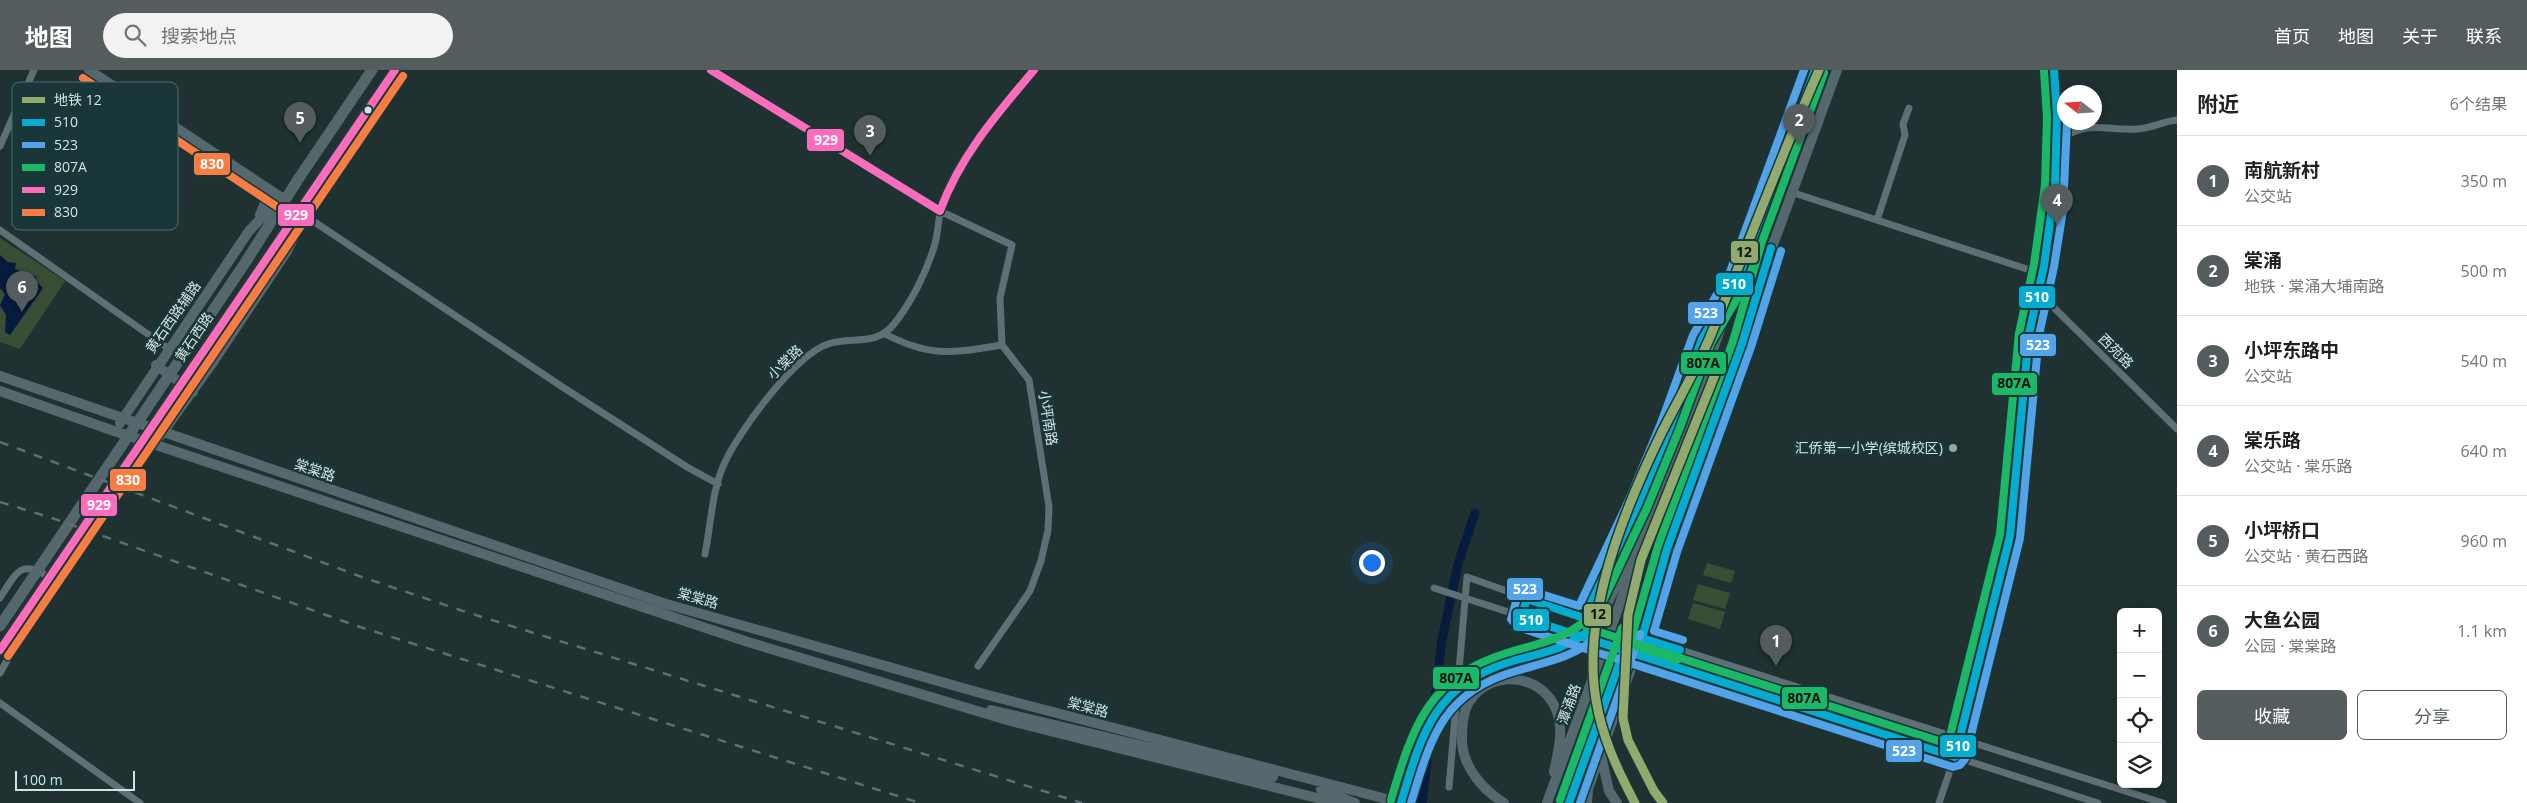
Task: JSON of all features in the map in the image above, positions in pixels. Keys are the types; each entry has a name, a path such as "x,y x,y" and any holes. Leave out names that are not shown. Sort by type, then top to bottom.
{"main road":[{"name":"黄石西路","path":"14,603 245,263 284,200 372,70"},
{"name":"黄石西路","path":"0,650 395,70"},
{"path":"0,626 14,603"}],"street":[{"path":"29,82 34,70"},
{"path":"89,70 107,82"},
{"path":"711,70 854,156 940,211 1012,245 1000,298 1002,344 947,353 927,352 885,334 895,323 917,286 934,248 940,211 952,182 970,152 1034,70"},
{"path":"1584,618 1660,453 1702,339 1739,276 1815,70"},
{"path":"1587,803 1588,789 1642,638 1668,549 1742,344 1759,284 1791,192 1837,70"},
{"path":"1938,803 1961,738 2010,536 2029,334 2052,216 2058,140 2054,70"},
{"path":"1877,220 1905,135 1903,124 1909,108"},
{"path":"0,146 12,119"},
{"path":"2058,140 2070,133 2091,126 2136,129 2177,120"},
{"path":"178,130 284,200 257,220"},
{"path":"257,220 266,201 263,187"},
{"path":"1791,192 2042,274"},
{"path":"154,444 193,392 287,251 294,237 298,211 564,388 687,467 718,484"},
{"name":"黄石西路辅路","path":"114,431 156,365 169,349 257,220"},
{"path":"0,230 169,349"},
{"name":"潭涌路","path":"1547,803 1739,276"},
{"path":"1569,803 1724,367 1759,284"},
{"name":"西苑路","path":"2037,291 2177,429"},
{"name":"小棠路","path":"704,554 718,484 725,461 759,410 799,363 813,352 828,344 871,340 885,334"},
{"name":"小坪南路","path":"978,666 1030,591 1041,561 1048,530 1049,507 1029,380 1002,344"},
{"path":"156,365 193,392"},
{"name":"棠棠路","path":"0,376 663,603 984,694 1401,803"},
{"name":"棠棠路","path":"0,391 114,431 748,642 1007,720 1337,803"},
{"path":"1401,803 1430,721 1445,698 1458,686 1492,667 1564,649 1577,641 1591,628 1603,609 1670,468"},
{"path":"0,598 15,574 22,569 31,568 58,582 27,624 0,673"},
{"path":"1450,788 1467,577 1642,638 2163,803"},
{"path":"1434,588 1636,655 2098,803"},
{"path":"1521,617 1527,599"},
{"name":"黄石西路","path":"0,620 14,603"},
{"path":"1504,803 1484,788 1474,775 1463,750 1462,731 1467,707 1478,691 1492,682 1507,678 1522,680 1535,686 1547,695 1557,710 1560,739 1547,803"},
{"path":"1612,681 1601,727 1600,743 1604,775 1609,791 1617,803"},
{"path":"940,700 1020,715 1328,790 1355,803"},
{"path":"0,703 140,803"}],"green space":[{"path":"0,238 65,281 20,349 0,342"},
{"path":"1707,563 1735,571 1731,583 1703,575"},
{"path":"1698,584 1730,593 1725,609 1693,600"},
{"path":"1693,603 1725,612 1720,629 1688,619"}],"water":[{"path":"0,255 8,262 16,263 15,269 37,277 35,280 43,288 10,335 5,332 6,315 0,305 5,294 0,288"}],"waterway":[{"path":"1422,803 1442,640 1458,564 1475,513"}],"railway":[{"path":"0,442 359,576 463,611 1082,803"},
{"path":"0,502 52,518 360,627 920,803"}],"metro line":[{"name":"12","path":"1635,803 1611,753 1602,727 1596,700 1593,667 1595,633 1601,597 1610,562 1634,494 1662,432 1710,337 1819,70"},
{"name":"12","path":"1663,803 1654,791 1628,740 1623,718 1628,615 1641,560 1720,362"}],"transit line":[{"name":"929","path":"0,650 395,70"},
{"name":"929","path":"711,70 940,211"},
{"name":"929","path":"940,211 948,191 969,154 993,119 1034,70"},
{"name":"523","path":"1804,70 1730,272 1693,335 1661,423 1629,500 1579,606 1525,589 1518,595 1511,619 1518,627 1953,767 1960,765 1965,759 2020,538 2039,335 2054,267 2063,210 2067,130"},
{"name":"510","path":"1815,70 1739,276 1702,339 1670,427 1638,504 1584,618 1527,599 1521,617 1955,757 2010,536 2029,334 2044,266 2055,186 2057,116 2054,70"},
{"name":"807A","path":"1824,73 1748,280 1711,343 1679,430 1647,508 1593,622 1587,628 1948,744 2000,534 2019,333 2034,264 2045,185 2047,117 2044,71"},
{"name":"830","path":"8,656 403,76"},
{"name":"830","path":"83,78 89,82"},
{"name":"830","path":"178,141 279,208"},
{"name":"807A","path":"1677,660 1637,647 1633,643 1632,636 1658,546 1733,341 1761,245"},
{"name":"510","path":"1680,650 1642,638 1667,549 1742,344 1771,248"},
{"name":"523","path":"1683,640 1654,631 1677,552 1751,347 1781,251"},
{"name":"807A","path":"1391,800 1407,749 1417,727 1428,707 1443,690 1460,675 1483,662 1558,637 1584,622"},
{"name":"807A","path":"1560,800 1622,628"},
{"name":"510","path":"1401,803 1416,754 1425,733 1449,697 1466,683 1487,671 1562,646 1590,630"},
{"name":"510","path":"1569,803 1631,631"},
{"name":"523","path":"1580,803 1640,634"},
{"name":"523","path":"1411,803 1434,738 1444,720 1456,705 1472,691 1491,680 1568,655 1596,638"}],"place":[{"name":"小坪桥口","path":"300,143"},
{"name":"棠涌","path":"1799,145"},
{"name":"小坪东路中","path":"870,156"},
{"name":"棠乐路","path":"2057,225"},
{"name":"大鱼公园","path":"22,312"},
{"name":"汇侨第一小学(缤城校区)","path":"1953,448"},
{"name":"南航新村","path":"1776,666"}]}
